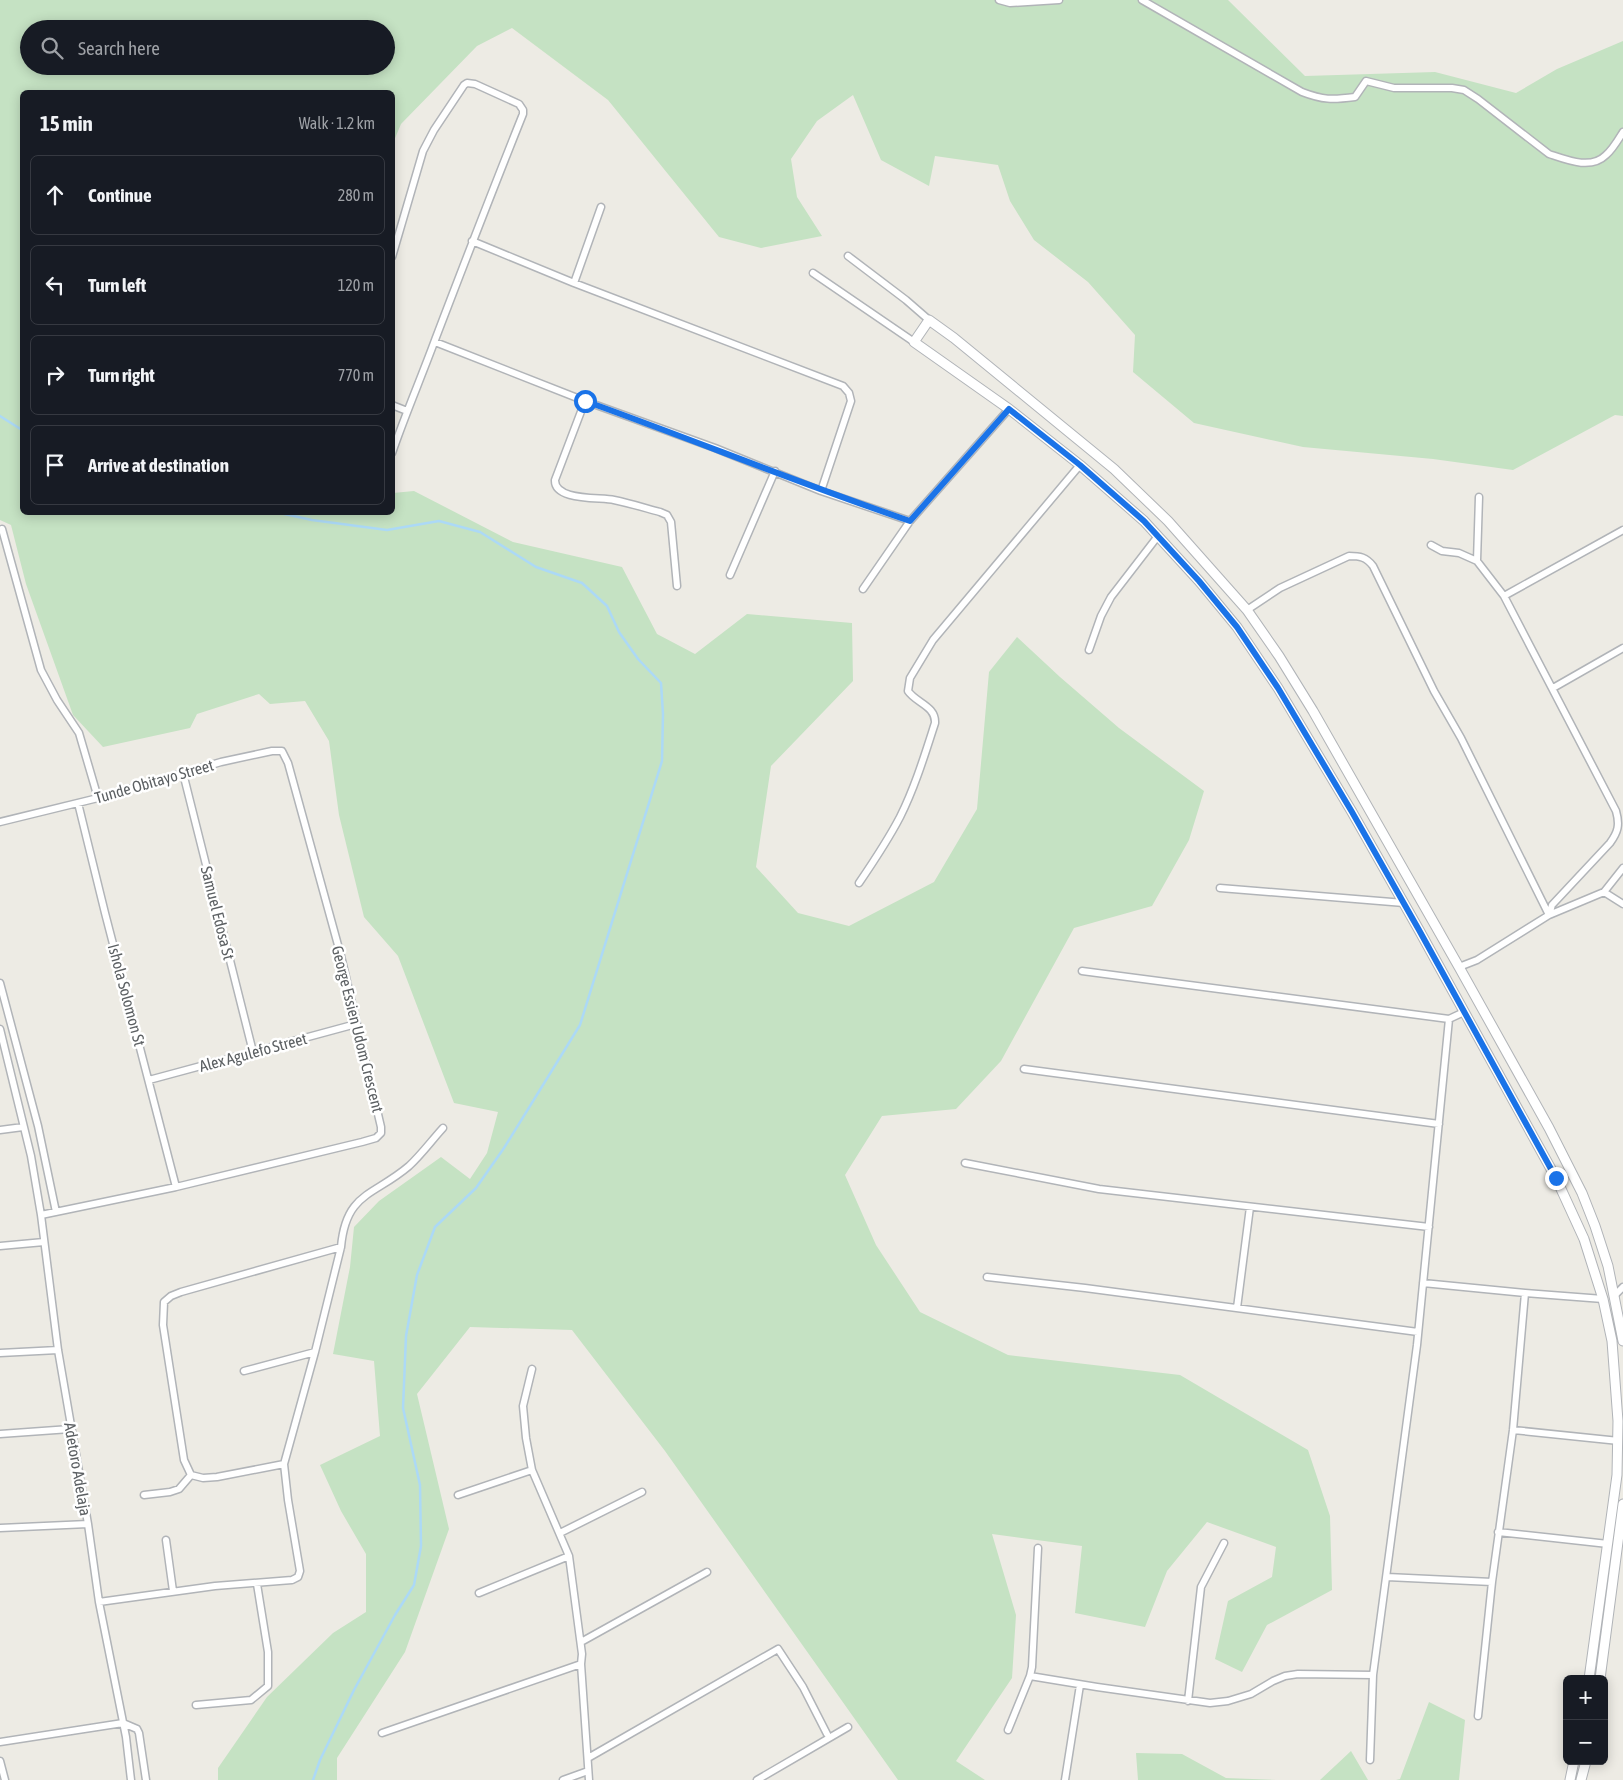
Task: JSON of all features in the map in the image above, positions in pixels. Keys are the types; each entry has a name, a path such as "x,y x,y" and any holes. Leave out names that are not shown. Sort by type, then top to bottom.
{"street":[{"path":"999,0 1010,3 1059,0"},
{"path":"1142,0 1302,92 1320,99 1335,100 1355,97 1366,81 1394,88 1452,88 1464,90 1549,154 1562,159 1592,164 1606,156 1623,132"},
{"path":"395,247 427,140 464,85 471,83 519,104 523,114 472,241 395,445"},
{"path":"574,283 601,208"},
{"path":"472,241 574,283 843,386 849,393 851,402 821,491"},
{"path":"848,256 954,338 1114,469 1168,521 1246,610 1279,656 1313,711 1434,922 1549,1128 1582,1193 1601,1244 1615,1295 1623,1341"},
{"path":"813,273 1009,409 1080,465 1144,521 1158,536 1237,627 1352,812 1419,930 1556,1178 1584,1239 1603,1299 1612,1341 1618,1441 1617,1475 1590,1675"},
{"path":"914,342 929,320"},
{"path":"435,342 821,491 910,521"},
{"path":"585,401 555,480 555,485 557,489 585,498 611,499 667,515 671,522 677,586"},
{"path":"395,406 407,411"},
{"path":"863,589 910,521 1009,409"},
{"path":"859,882 880,852 901,816 920,770 936,723 936,716 932,710 908,691 910,678 933,640 1080,465"},
{"path":"730,575 775,472"},
{"path":"1477,561 1479,497"},
{"path":"2,529 41,670 57,700 79,733 98,798"},
{"path":"1504,596 1623,530"},
{"path":"1089,650 1101,616 1111,598 1125,577 1158,536"},
{"path":"1431,545 1442,551 1459,553 1477,561 1504,596 1616,811 1619,827 1617,834 1610,844 1552,905 1549,915"},
{"path":"1246,610 1280,588 1348,556 1359,556 1367,559 1373,566 1430,683 1460,738 1549,915"},
{"path":"1553,688 1623,648"},
{"name":"Tunde Obitayo Street","path":"0,822 98,798 250,755 272,751 282,751 288,763 291,776"},
{"name":"Samuel Edosa St","path":"183,773 253,1052"},
{"name":"George Essien Udom Crescent","path":"41,1215 176,1187 362,1142 376,1138 381,1133 341,956 291,776"},
{"name":"Ishola Solomon St","path":"78,803 176,1187"},
{"path":"1459,967 1477,960 1549,915 1604,892 1623,868"},
{"path":"1220,888 1404,903"},
{"path":"1604,892 1623,904"},
{"path":"1419,930 1434,922"},
{"path":"1082,971 1449,1019 1464,1012"},
{"path":"0,987 38,1126 56,1212"},
{"path":"1370,1760 1373,1675 1418,1332 1449,1019"},
{"name":"Alex Agulefo Street","path":"149,1080 356,1024"},
{"name":"Adetoro Adelaja","path":"0,1029 31,1156 41,1215 70,1429 88,1524 99,1602 128,1751 131,1780"},
{"path":"1024,1069 1439,1124"},
{"path":"0,1130 23,1127"},
{"path":"99,1602 215,1586 292,1580 298,1577 300,1571 284,1464 315,1352 341,1247 342,1230 355,1204 409,1166 443,1128"},
{"path":"965,1163 1099,1189 1429,1227"},
{"path":"1237,1308 1250,1207"},
{"path":"0,1246 44,1242"},
{"path":"191,1475 184,1460 163,1325 164,1302 181,1292 341,1247"},
{"path":"988,1277 1418,1332"},
{"path":"1423,1283 1603,1299"},
{"path":"1615,1295 1623,1287"},
{"path":"1478,1716 1492,1582 1512,1430 1525,1293"},
{"path":"0,1353 58,1350"},
{"path":"244,1371 315,1352"},
{"path":"532,1369 523,1406 526,1438 532,1470 560,1533 568,1556 581,1642 589,1780"},
{"path":"0,1434 70,1429"},
{"path":"1512,1430 1618,1441"},
{"path":"191,1475 203,1478 217,1477 284,1464"},
{"path":"458,1495 532,1470"},
{"path":"144,1496 179,1489 191,1475"},
{"path":"560,1533 642,1492"},
{"path":"1601,1675 1623,1504"},
{"path":"0,1528 88,1524"},
{"path":"1620,1528 1623,1542"},
{"path":"1498,1532 1608,1544"},
{"path":"166,1540 173,1591"},
{"path":"1188,1701 1201,1587 1224,1543"},
{"path":"1008,1730 1032,1667 1038,1548"},
{"path":"479,1593 568,1556"},
{"path":"581,1642 708,1572"},
{"path":"1387,1576 1492,1582"},
{"path":"196,1705 251,1700 268,1686 268,1652 257,1584"},
{"path":"588,1758 778,1649 803,1687 827,1734"},
{"path":"382,1733 581,1664"},
{"path":"1030,1676 1210,1703 1228,1701 1251,1694 1273,1681 1291,1675 1373,1675"},
{"path":"1064,1780 1080,1685"},
{"path":"0,1742 123,1723 137,1729 139,1732 146,1780"},
{"path":"757,1780 848,1727"},
{"path":"0,1761 5,1780"},
{"path":"1570,1780 1573,1765"},
{"path":"563,1780 588,1771"}],"green space":[{"path":"0,0 1228,0 1305,76 1435,72 1516,93 1557,69 1623,41 1623,416 1615,415 1513,470 1433,459 1303,447 1194,423 1133,372 1135,335 1088,282 1034,240 1010,201 998,165 935,156 929,186 881,160 853,95 817,121 791,159 797,197 822,236 761,248 719,237 608,100 512,28 477,46 401,124 395,138 395,90 20,90 20,515 395,515 395,493 414,491 513,542 622,567 657,634 695,654 747,614 852,623 853,681 771,766 756,867 798,913 849,926 934,882 977,809 989,672 1017,637 1119,728 1204,791 1189,840 1152,906 1074,928 1001,1061 956,1109 882,1116 845,1175 876,1245 920,1312 1008,1355 1180,1375 1308,1450 1330,1516 1332,1590 1267,1625 1242,1672 1215,1659 1228,1601 1272,1577 1276,1547 1207,1522 1167,1571 1145,1627 1075,1613 1082,1546 992,1534 1016,1615 1012,1678 956,1761 985,1780 898,1780 665,1451 572,1330 470,1327 417,1394 449,1529 405,1652 337,1758 337,1780 218,1780 218,1768 267,1697 333,1633 366,1612 366,1554 341,1511 320,1465 380,1436 374,1361 333,1354 350,1267 354,1227 379,1201 441,1157 470,1179 487,1153 498,1112 454,1103 398,956 364,917 339,815 329,741 305,701 270,704 259,694 197,714 190,728 103,747 73,715 26,584 11,525 0,520"},
{"path":"1429,1702 1465,1720 1459,1780 1396,1780 1400,1779"},
{"path":"1351,1751 1368,1780 1320,1780"},
{"path":"1136,1753 1182,1754 1226,1778 1276,1780 1138,1780"}],"waterway":[{"path":"0,416 20,429"},
{"path":"289,515 387,530 439,521 480,532 536,567 582,583 607,606 619,632 638,659 661,683 663,714 662,761 580,1025 504,1148 476,1188 435,1227 417,1275 406,1336 403,1408 420,1485 421,1546 414,1585 395,1615 354,1690 320,1760 313,1780"}],"route":[{"path":"585,401 715,448 821,491 910,521 1009,409 1080,465 1144,521 1199,581 1237,627 1278,688 1352,812 1419,930 1556,1178"}]}
